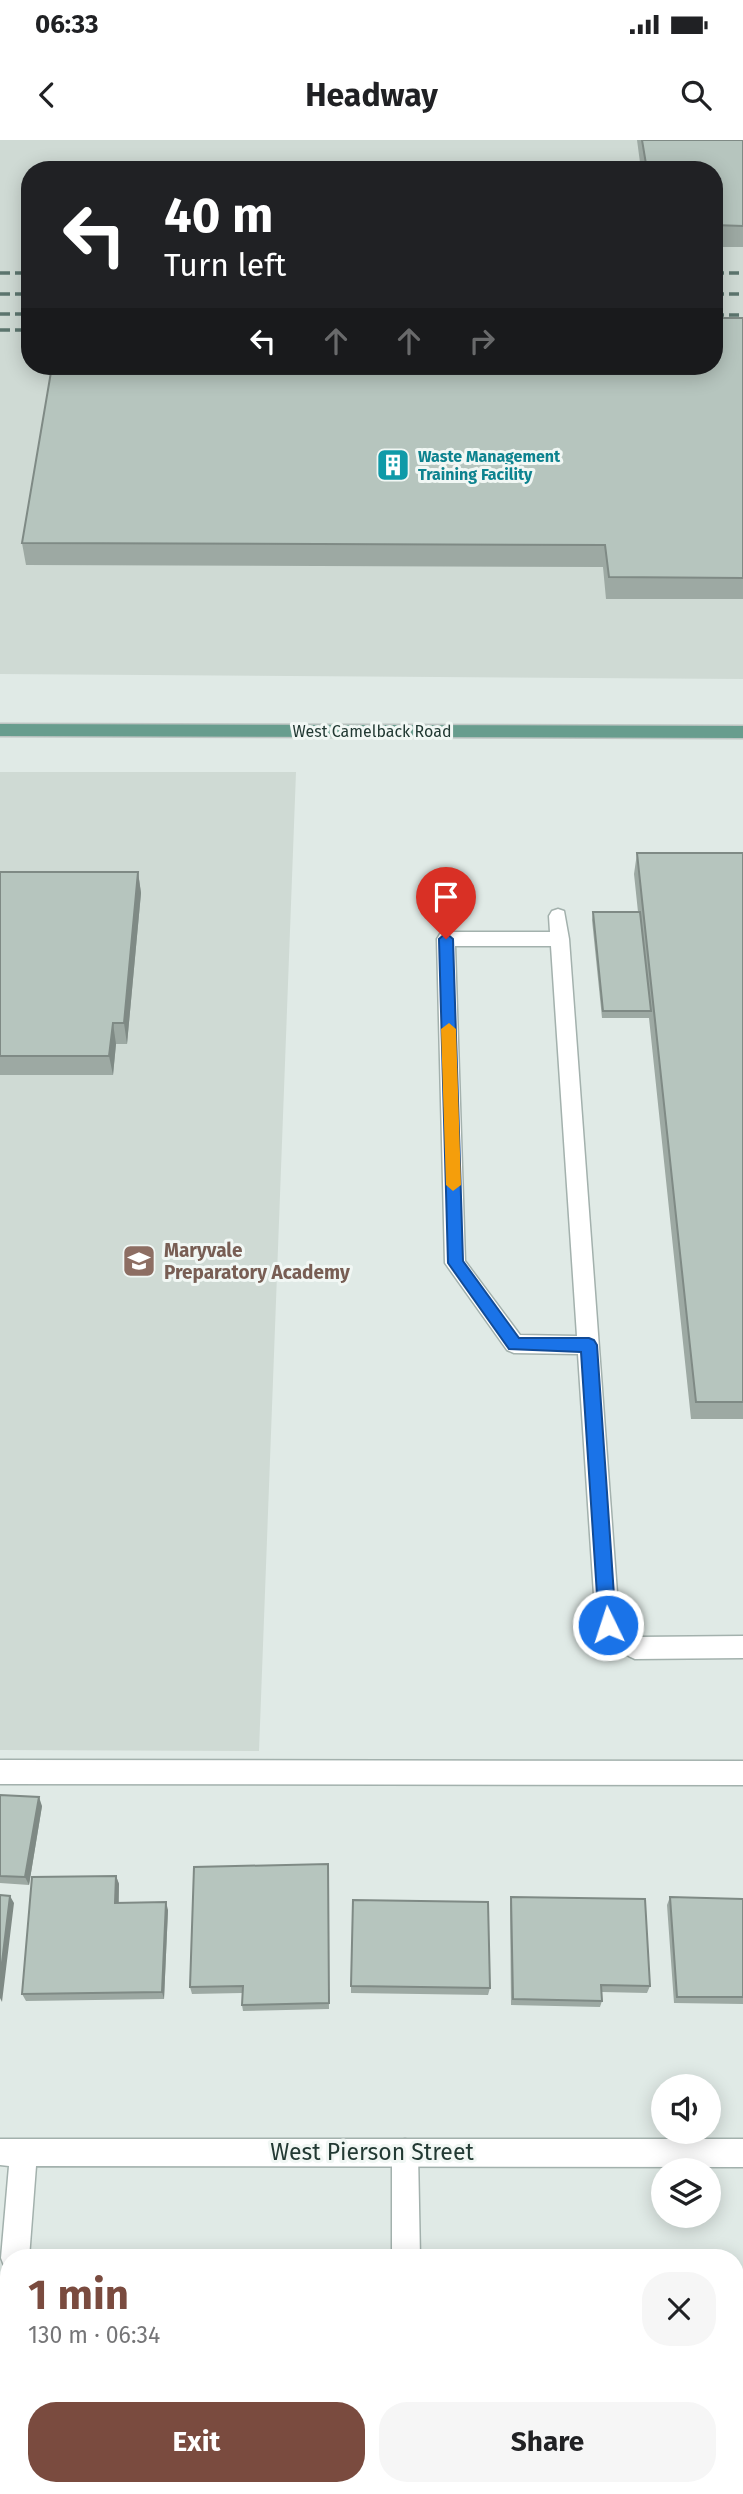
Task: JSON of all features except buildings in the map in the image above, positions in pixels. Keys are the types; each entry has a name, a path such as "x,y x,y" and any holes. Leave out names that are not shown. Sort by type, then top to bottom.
{"main road":[{"name":"West Camelback Road","path":"0,730 743,732"}],"street":[{"path":"558,916 608,1625 635,1647 743,1647"},
{"path":"561,939 446,939 455,1263 514,1344 589,1345"},
{"path":"0,1772 743,1773"},
{"path":"12,2152 15,2249"},
{"name":"West Pierson Street","path":"12,2152 743,2153"},
{"path":"405,2152 406,2249"}],"shaded area":[{"path":"0,140 743,140 743,679 0,674"},
{"name":"Maryvale Preparatory Academy","path":"0,772 296,772 259,1751 0,1750"}],"railway":[{"path":"0,273 21,273"},
{"path":"723,273 743,273"},
{"path":"0,294 21,294"},
{"path":"723,294 743,294"},
{"path":"0,314 21,314"},
{"path":"723,315 743,315"},
{"path":"0,330 21,330"}],"slow traffic":[{"path":"449,1029 453,1185"}],"place":[{"name":"Waste Management Training Facility","path":"393,465"},
{"name":"Maryvale Preparatory Academy","path":"139,1261"}],"route":[{"path":"446,939 455,1263 514,1344 589,1345 608,1625"}]}
